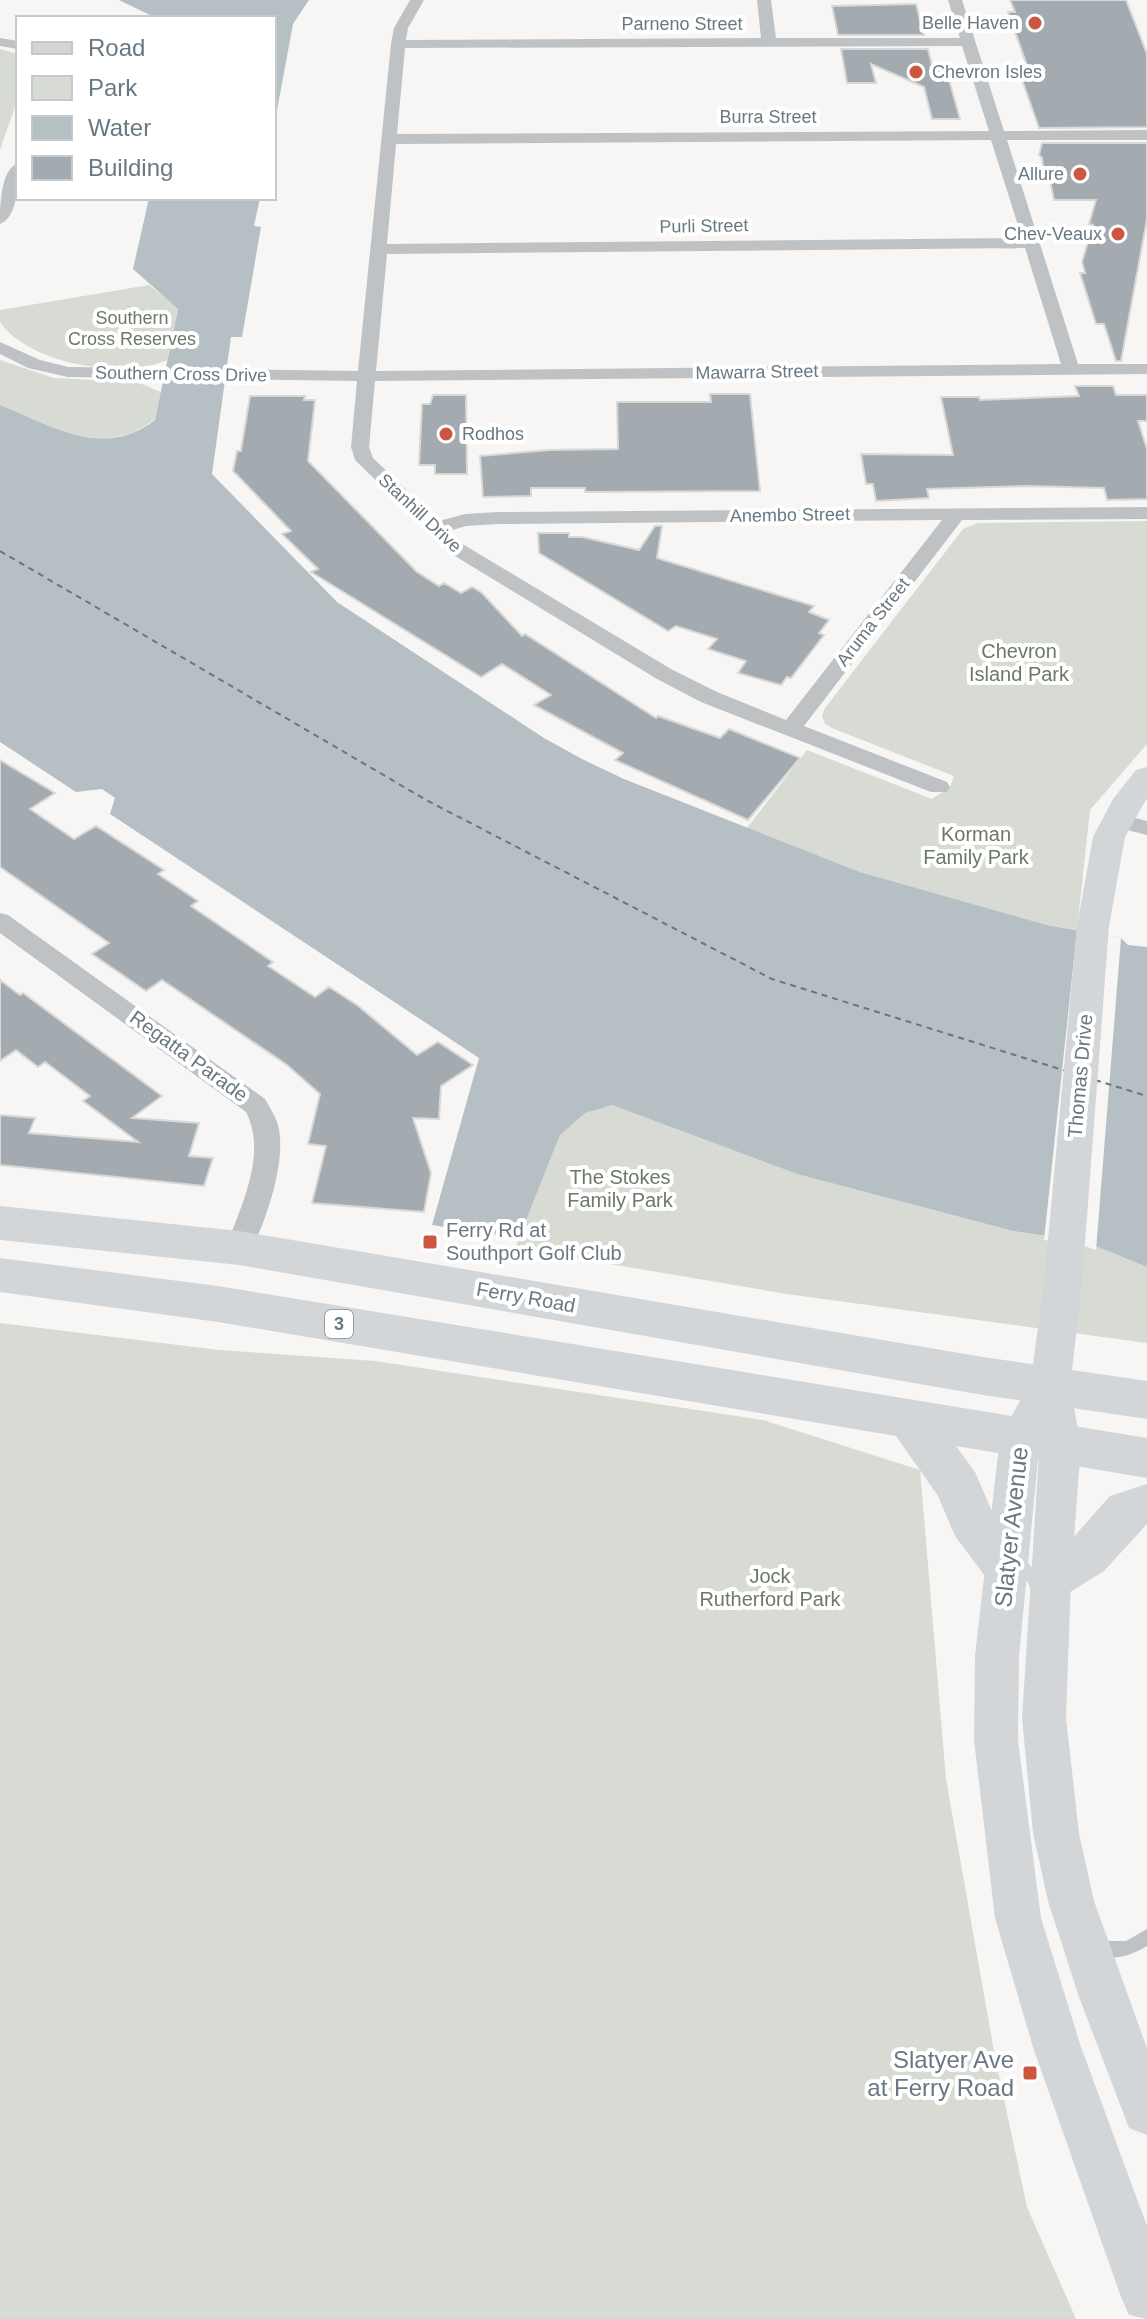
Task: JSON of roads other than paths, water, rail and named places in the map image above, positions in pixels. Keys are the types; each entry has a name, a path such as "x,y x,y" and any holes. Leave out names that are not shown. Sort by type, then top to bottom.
{"main road":[{"name":"Thomas Drive","path":"1050,1387 1100,873 1116,820 1147,777"},
{"name":"Ferry Road","path":"0,1223 239,1248 1050,1387 1147,1400"},
{"name":"3","path":"0,1275 218,1304 1147,1458"},
{"name":"Slatyer Avenue","path":"1050,1387 1040,1441 1029,1574 1056,1833 1071,1901 1086,1949 1147,2110"},
{"path":"910,1418 958,1486 972,1521 1029,1574 1087,1556 1127,1511 1147,1504"},
{"name":"Slatyer Avenue","path":"1029,1574 997,1656 996,1740 1018,1918 1057,2047 1147,2297"}],"street":[{"name":"Stanhill Drive","path":"417,0 401,28 398,44 362,456 434,529 464,554 664,674 709,697 939,787"},
{"path":"764,0 769,42"},
{"path":"955,0 1071,369"},
{"name":"Parneno Street","path":"398,44 967,42"},
{"name":"Burra Street","path":"389,139 1147,135"},
{"path":"0,219 16,174"},
{"name":"Purli Street","path":"379,249 1029,243"},
{"name":"Southern Cross Drive","path":"0,347 34,364 68,372 367,376"},
{"name":"Mawarra Street","path":"367,376 1147,369"},
{"name":"Anembo Street","path":"434,529 465,520 491,518 1147,513"},
{"name":"Aruma Street","path":"791,728 956,515"},
{"path":"1116,820 1147,828"},
{"name":"Regatta Parade","path":"0,921 256,1106 267,1128 267,1149 239,1248"}],"lane":[{"path":"1086,1949 1128,1949 1147,1937"}],"water":[{"path":"119,0 309,0 293,24 276,115 276,16 152,16"},
{"path":"149,200 260,200 254,226 261,227 242,337 231,337 212,474 337,602 544,738 624,779 860,872 1047,925 1121,938 1128,945 1147,947 1147,1267 1083,1241 1013,1231 797,1174 612,1105 585,1113 560,1135 519,1238 432,1225 479,1058 110,814 115,798 102,789 76,792 0,742 0,405 59,430 97,438 136,432 155,420 178,309 133,269"}],"place":[{"name":"Belle Haven","path":"1035,23"},
{"name":"Chevron Isles","path":"916,72"},
{"name":"Allure","path":"1080,174"},
{"name":"Chev-Veaux","path":"1118,234"},
{"name":"Rodhos","path":"446,434"},
{"name":"Ferry Rd at Southport Golf Club","path":"430,1242"},
{"name":"Slatyer Ave at Ferry Road","path":"1030,2073"}],"park label":[{"name":"Southern Cross Reserves","path":"132,328"},
{"name":"Chevron Island Park","path":"1019,662"},
{"name":"Korman Family Park","path":"976,846"},
{"name":"The Stokes Family Park","path":"620,1188"},
{"name":"Jock Rutherford Park","path":"770,1588"}]}
